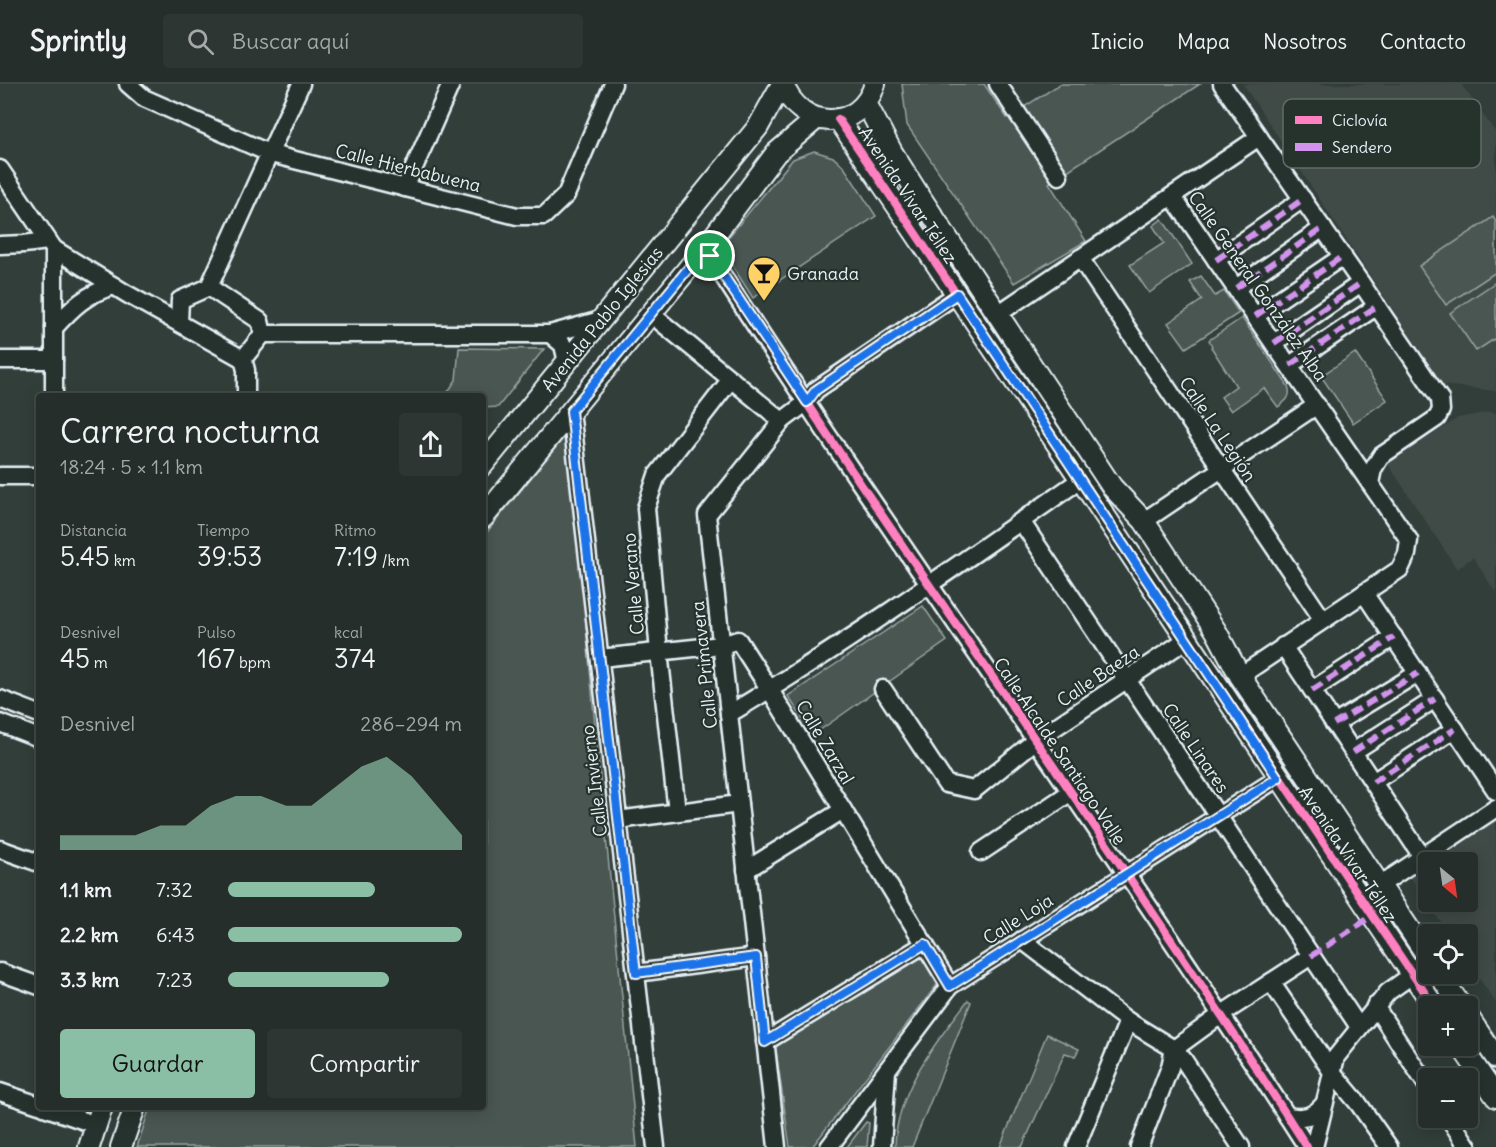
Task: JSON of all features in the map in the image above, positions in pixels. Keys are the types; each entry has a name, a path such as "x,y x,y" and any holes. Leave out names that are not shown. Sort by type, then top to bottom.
{"street":[{"name":"Calle Hierbabuena","path":"128,84 147,91 271,154 517,216 544,216 566,195 613,84"},
{"path":"178,322 180,300 209,287 301,84"},
{"path":"405,188 451,84"},
{"path":"783,84 787,95 795,105 805,114 816,119 838,119 852,114 866,103 875,84"},
{"name":"Avenida Pablo Iglesias","path":"486,461 758,128 783,84"},
{"path":"998,84 1059,176"},
{"path":"1222,84 1440,399 1441,410 1437,418 1381,456 1373,469 1370,483"},
{"name":"Avenida Vivar Téllez","path":"866,103 892,152 917,192 1112,487 1144,521 1216,631 1240,676 1418,942"},
{"name":"Avenida Pablo Iglesias","path":"486,514 705,248 782,147 816,119"},
{"name":"Avenida Vivar Téllez","path":"838,119 1278,778 1427,996"},
{"path":"998,314 1259,137"},
{"path":"0,169 51,245 114,286 243,359 246,370 246,393"},
{"name":"Calle General González Alba","path":"1144,521 1317,405 1172,196"},
{"path":"1216,260 1303,199"},
{"path":"1236,288 1323,228"},
{"path":"0,245 51,245"},
{"path":"51,245 54,393"},
{"name":"Calle Alcalde Santiago Valle","path":"705,248 928,585 1222,1014 1308,1147"},
{"path":"1255,316 1343,256"},
{"name":"Calle La Legión","path":"1080,258 1323,620"},
{"path":"1274,343 1361,283"},
{"path":"54,328 76,304 98,290 114,286"},
{"path":"209,287 260,321 263,334"},
{"name":"Calle Primavera","path":"777,1147 707,515 782,421 807,402 816,390 957,294"},
{"path":"1290,365 1377,306"},
{"path":"651,314 782,421"},
{"path":"263,334 550,334 601,321"},
{"path":"243,359 263,334"},
{"path":"550,334 563,345 567,362"},
{"path":"0,360 54,360"},
{"name":"Calle Verano","path":"677,812 658,652 646,508 657,476 731,379"},
{"path":"1240,676 1400,569 1407,554 1409,540 1317,405"},
{"name":"Calle Invierno","path":"571,411 656,1147"},
{"path":"0,476 36,476"},
{"path":"729,714 770,690 928,585 1080,480"},
{"name":"Calle Linares","path":"1021,521 1359,1027"},
{"path":"1364,593 1496,791"},
{"path":"1312,690 1394,637"},
{"name":"Calle Zarzal","path":"600,658 722,645 738,640 950,986"},
{"name":"Calle Baeza","path":"883,689 946,784 974,790 1036,740 1186,640"},
{"path":"1283,646 1419,852"},
{"path":"1334,724 1418,673"},
{"path":"0,699 36,713"},
{"path":"1353,752 1435,699"},
{"path":"0,723 36,737"},
{"path":"1373,782 1455,729"},
{"name":"Calle Loja","path":"830,1147 950,986 1278,778"},
{"path":"981,852 1071,792"},
{"path":"618,820 739,804"},
{"path":"1432,852 1496,808"},
{"path":"746,870 843,810"},
{"path":"0,849 36,862"},
{"path":"1380,885 1418,861"},
{"path":"1022,940 1128,1021 1174,1049 1184,1059 1241,1147"},
{"path":"765,1042 925,944"},
{"path":"1139,1147 1170,1067 1174,1049 1222,1014 1311,956"},
{"path":"636,973 756,957"},
{"path":"0,972 36,985"},
{"path":"1314,1147 1336,1057 1374,1006 1388,992 1412,975"},
{"path":"1271,982 1332,1072 1359,1103 1389,1147"},
{"path":"1374,1006 1418,1071"},
{"path":"1076,1147 1128,1021"},
{"path":"1478,1031 1496,1058"},
{"path":"1468,1056 1496,1097"},
{"path":"882,1147 887,1070"},
{"path":"0,1092 36,1104"},
{"path":"1287,1116 1308,1117 1315,1114 1324,1104"},
{"path":"62,1110 99,1116 89,1147"},
{"path":"122,1147 134,1110"},
{"path":"1456,1128 1468,1147"}],"shaded area":[{"path":"902,84 984,84 1007,118 1060,84 1200,84 1049,183 1086,241 1014,283 907,125"},
{"path":"1243,84 1461,84 1472,99 1283,99 1283,144"},
{"path":"1481,112 1496,133 1496,391 1443,385 1299,168 1481,168"},
{"path":"814,151 833,157 844,167 876,216 753,298 721,248 722,245 793,159"},
{"path":"1493,217 1496,222 1496,272 1446,305 1419,266"},
{"path":"1162,219 1192,264 1149,293 1130,265 1164,243 1153,226"},
{"path":"1201,276 1215,296 1224,291 1239,313 1186,348 1168,323 1202,300 1190,282"},
{"path":"1496,282 1496,338 1476,351 1450,313"},
{"path":"1242,318 1288,386 1289,396 1278,407 1264,388 1231,411 1221,397 1236,386 1211,347 1209,340"},
{"path":"459,348 544,349 498,407 486,408 486,393 447,393 456,380"},
{"path":"1355,353 1387,400 1353,423 1321,376"},
{"path":"1489,412 1496,413 1496,593 1473,557 1457,569 1388,464 1458,418"},
{"path":"569,431 596,737 637,1147 137,1147 149,1110 486,1110 486,533"},
{"path":"923,606 947,641 813,735 788,696"},
{"path":"1496,819 1496,1003 1478,977 1478,924 1442,924 1434,912 1478,912 1478,852 1446,852"},
{"path":"1418,871 1418,889 1410,877"},
{"path":"923,953 940,981 812,1147 790,1147 775,1044"},
{"path":"968,1000 971,1002 912,1147 895,1147 902,1106 910,1087 931,1050"},
{"path":"1047,1034 1079,1049 1075,1056 1065,1053 1022,1147 1000,1147"},
{"path":"866,1122 869,1123 867,1147 847,1147"}],"marked path":[{"path":"1216,260 1303,199"},
{"path":"1236,288 1323,228"},
{"path":"1255,316 1343,256"},
{"path":"1274,343 1361,283"},
{"path":"1290,365 1377,306"},
{"path":"1312,690 1394,637"},
{"path":"1334,724 1418,673"},
{"path":"1353,752 1435,699"},
{"path":"1373,782 1455,729"},
{"path":"1311,956 1372,916"}],"cycle path":[{"path":"838,119 1427,996"},
{"path":"705,248 854,474 1159,921 1307,1147"}],"place":[{"name":"Granada","path":"764,302"}],"route":[{"path":"705,248 710,256 807,402 816,390 957,294 1278,778 950,986 925,944 765,1042 756,957 636,973 571,411 705,248"}]}
